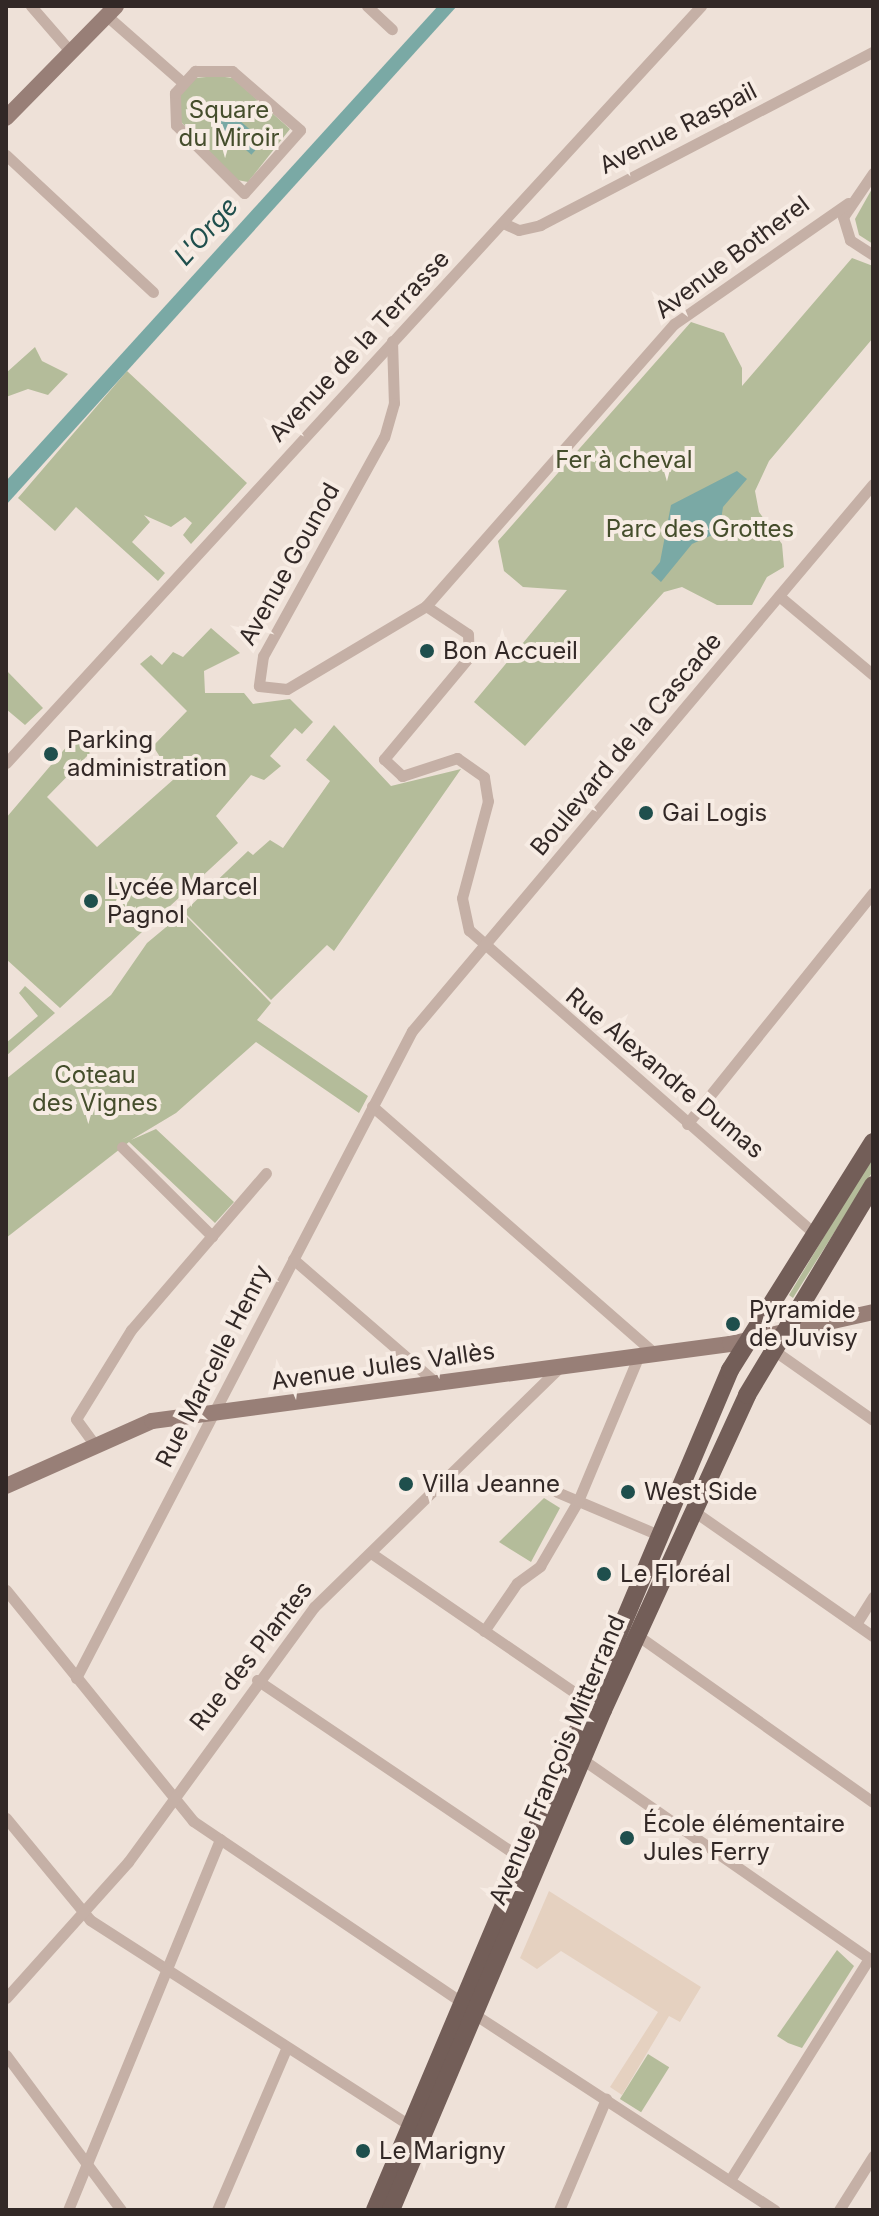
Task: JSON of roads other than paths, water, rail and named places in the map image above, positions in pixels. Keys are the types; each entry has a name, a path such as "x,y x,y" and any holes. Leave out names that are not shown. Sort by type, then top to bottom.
{"main road":[{"path":"6,118 112,11"},
{"path":"779,1333 815,1234 873,1142"},
{"path":"779,1333 873,1185"},
{"name":"Avenue François Mitterrand","path":"391,2210 524,1860 742,1342 815,1234"},
{"name":"Avenue Jules Vallès","path":"6,1486 92,1441 152,1421 742,1342 873,1312"},
{"name":"Avenue François Mitterrand","path":"375,2210 669,1565 779,1333"},
{"path":"669,1565 749,1369 742,1342"}],"street":[{"path":"31,6 71,52"},
{"path":"367,6 392,29"},
{"name":"Avenue de la Terrasse","path":"6,763 701,6"},
{"path":"112,11 181,81"},
{"name":"Avenue Raspail","path":"503,223 519,230 540,225 873,52"},
{"path":"195,71 232,71 300,130 244,193 180,134 172,103 181,81 195,71"},
{"path":"6,155 153,292"},
{"path":"873,173 848,203 843,217 850,240 873,255"},
{"name":"Avenue Botherel","path":"426,606 674,324 848,203"},
{"name":"Avenue Gounod","path":"392,341 394,403 384,437 263,656 259,686 287,689 426,606"},
{"name":"Boulevard de la Cascade","path":"412,1031 873,484"},
{"path":"779,596 873,675"},
{"path":"426,606 468,634 472,653 384,759 402,776 457,758 484,777 488,801 462,898 469,930 484,948"},
{"path":"687,1124 873,893"},
{"name":"Rue Alexandre Dumas","path":"484,948 815,1234"},
{"name":"Rue Marcelle Henry","path":"76,1678 412,1031"},
{"path":"372,1106 646,1354 578,1501 540,1566 517,1583 484,1631"},
{"path":"122,1147 212,1236"},
{"path":"92,1441 76,1419 131,1330 266,1173"},
{"path":"293,1259 436,1383"},
{"path":"779,1333 873,1420"},
{"name":"Rue des Plantes","path":"6,1998 82,1913 174,1797 257,1680 314,1607 560,1366"},
{"path":"557,1492 661,1536"},
{"path":"695,1512 873,1636"},
{"path":"371,1553 590,1703"},
{"path":"6,1590 174,1797 220,1839 469,2009 775,2210"},
{"path":"856,1624 873,1597"},
{"path":"637,1635 873,1802"},
{"path":"257,1680 524,1860"},
{"path":"582,1759 871,1960 730,2180"},
{"path":"6,1818 82,1913 411,2126"},
{"path":"68,2210 170,1972 220,1839"},
{"path":"217,2210 287,2047"},
{"path":"6,2055 121,2210"},
{"path":"559,2210 606,2099"},
{"path":"839,2210 873,2156"}],"water":[{"path":"438,6 457,6 6,505 6,481"},
{"path":"224,107 263,141 251,155 212,121"},
{"path":"737,471 747,479 723,507 719,532 692,544 661,582 651,573 660,562 671,505"}],"place":[{"name":"Bon Accueil","path":"427,651"},
{"name":"Parking administration","path":"51,754"},
{"name":"Gai Logis","path":"646,813"},
{"name":"Lycée Marcel Pagnol","path":"91,901"},
{"name":"Pyramide de Juvisy","path":"733,1324"},
{"name":"Villa Jeanne","path":"406,1484"},
{"name":"West Side","path":"628,1492"},
{"name":"Le Floréal","path":"604,1574"},
{"name":"École élémentaire Jules Ferry","path":"627,1838"},
{"name":"Le Marigny","path":"363,2151"}],"park label":[{"name":"Square du Miroir","path":"229,124"},
{"name":"Fer à cheval","path":"624,460"},
{"name":"Parc des Grottes","path":"700,529"},
{"name":"Coteau des Vignes","path":"95,1089"}],"water label":[{"name":"L'Orge","path":"206,231"}]}
